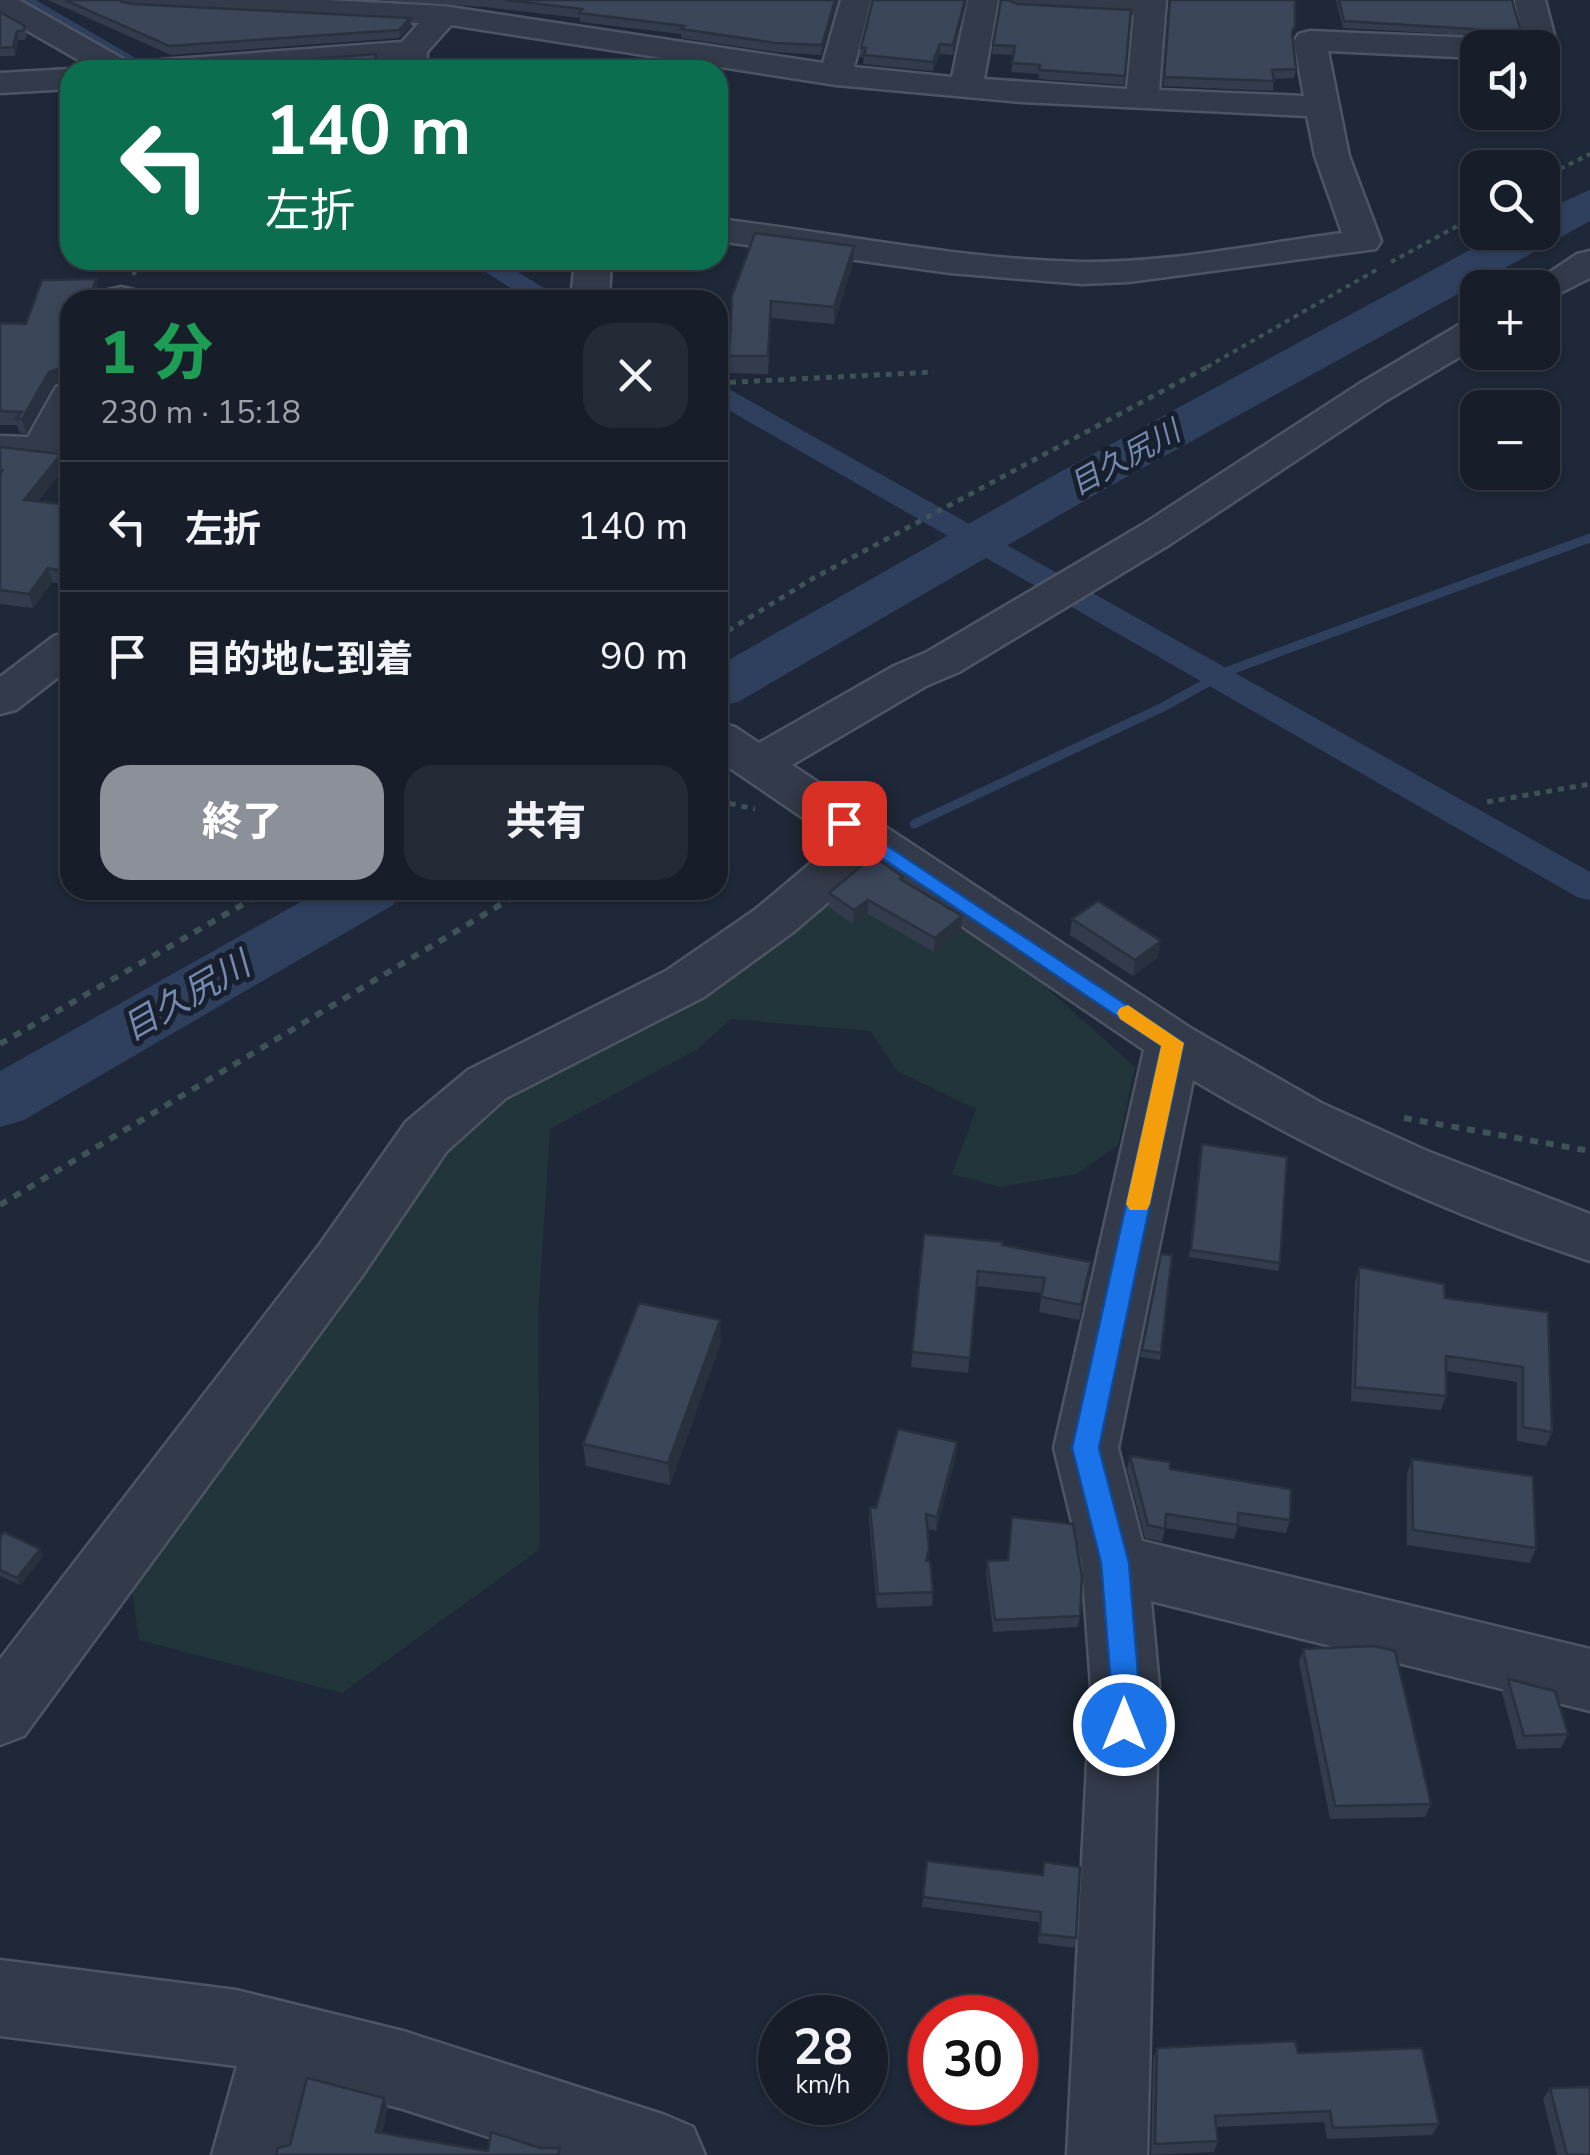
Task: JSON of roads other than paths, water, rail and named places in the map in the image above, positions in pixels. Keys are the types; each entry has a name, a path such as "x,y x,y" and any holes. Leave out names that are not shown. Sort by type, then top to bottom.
{"street":[{"path":"135,0 450,7 532,24 654,28 836,74 1142,100 1322,106"},
{"path":"836,74 856,0"},
{"path":"966,88 983,0"},
{"path":"1017,0 1151,4 1142,100"},
{"path":"1530,0 1537,30"},
{"path":"411,60 450,7"},
{"path":"9,13 100,60"},
{"path":"728,231 950,262 1082,273 1128,271 1363,241 1332,156 1308,28 1460,46"},
{"path":"0,83 60,80"},
{"path":"1560,280 1590,262"},
{"path":"741,754 956,653 1157,534 1373,392 1460,341"},
{"path":"0,448 56,451"},
{"path":"0,700 60,654"},
{"path":"741,754 1173,1043 1319,1126 1407,1166 1590,1238"},
{"path":"0,1713 341,1260 426,1137 487,1084 686,984 774,921 870,840"},
{"path":"1108,2155 1125,1686 1115,1563 1086,1448 1173,1043"},
{"path":"1115,1563 1590,1680"},
{"path":"0,1998 236,2028 403,2070 665,2155"},
{"path":"252,2155 282,2040"}],"waterway":[{"path":"20,0 126,60"},
{"name":"目久尻川","path":"1560,219 1590,203"},
{"name":"目久尻川","path":"728,684 1085,479 1504,250"},
{"path":"497,270 532,290"},
{"path":"728,398 1590,888"},
{"path":"914,824 1163,707 1228,671 1590,538"},
{"name":"目久尻川","path":"0,1102 354,900"}]}
